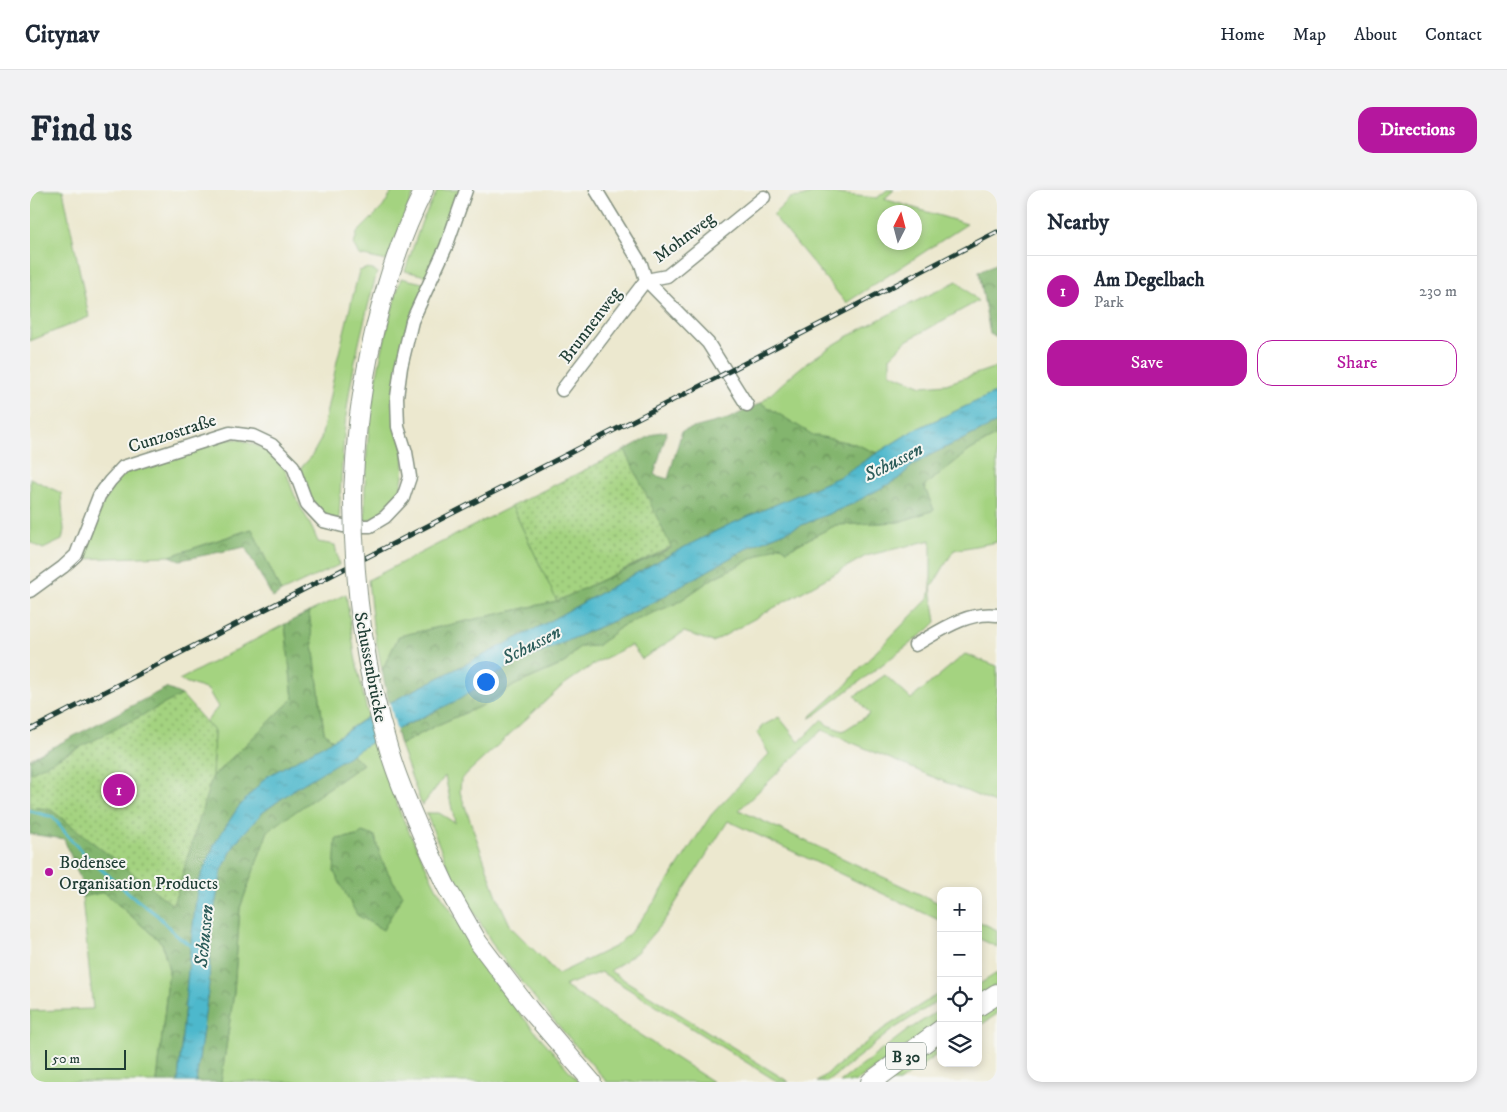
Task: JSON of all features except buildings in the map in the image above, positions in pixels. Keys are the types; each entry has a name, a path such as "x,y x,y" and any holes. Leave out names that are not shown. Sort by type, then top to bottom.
{"main road":[{"path":"982,1003 997,994"},
{"name":"B 30","path":"871,1082 937,1033"}],"street":[{"name":"Schussenbrücke","path":"424,190 398,253 375,327 368,356 360,410 353,492 357,589 370,675 389,752 422,835 446,886 478,942 530,1010 592,1082"},
{"name":"Cunzostraße","path":"30,590 63,567 76,555 99,496 123,467 230,433 253,436 272,445 293,466 307,504 323,521 343,526 370,526 385,517 403,498 410,477 406,452 398,427 397,396 401,367 412,321 446,247 466,190"},
{"path":"596,190 640,264 646,280 708,343 747,405"},
{"name":"Mohnweg","path":"646,280 667,276 764,197"},
{"name":"Brunnenweg","path":"562,390 646,280"},
{"path":"916,645 968,617 988,614 997,615"}],"green space":[{"path":"30,190 63,190 89,317 30,341"},
{"path":"393,190 415,190 387,261 359,255 354,245 357,233 383,207"},
{"path":"438,190 462,190 430,277 405,271 422,221"},
{"path":"887,190 894,190 884,199 904,205 877,205 877,250 922,250 922,210 967,224 846,303 773,215 790,198 817,192 877,198"},
{"path":"997,263 997,338 990,334 979,272"},
{"path":"368,268 377,272 360,340 350,391 344,436 339,519 323,513 312,502 300,469 311,457 321,439 337,361 359,271"},
{"path":"401,278 427,284 399,365 403,477 398,494 389,507 365,522 366,460 373,398 392,308"},
{"path":"957,281 978,301 906,341 890,357 890,373 922,386 946,384 996,367 997,392 914,430 877,453 855,444 813,436 761,403 809,361 833,345 868,325"},
{"path":"761,403 813,435 855,444 877,453 839,477 724,527 671,554 535,629 389,703 382,670 399,636 557,601 671,548 625,450 656,433 667,431 654,475 668,479 682,431 728,419"},
{"path":"997,423 997,435 969,451 924,486 934,510 899,522 836,525 787,550 780,545 715,577 677,603 622,626 597,646 579,647 567,661 558,666 515,685 488,703 435,726 400,745 396,730 426,716 515,664 647,606 749,547 850,505 898,479 913,465 930,455"},
{"path":"997,435 997,542 954,550 931,588 931,540 866,556 713,642 684,632 642,659 631,645 594,664 562,686 461,779 460,792 498,899 511,927 558,974 616,946 633,930 655,901 711,815 769,754 757,733 762,726 779,717 799,742 822,719 827,725 843,731 870,714 855,696 885,675 911,699 965,654 997,666 997,804 822,730 739,810 937,902 937,919 728,821 664,921 637,952 610,971 789,1082 778,1082 601,972 564,986 713,1082 607,1082 496,950 448,867 426,813 439,813 455,823 445,776 422,806 400,745 435,726 488,703 515,685 559,666 567,661 579,647 597,646 622,626 677,603 715,577 780,545 787,550 836,525 899,522 934,510 924,486 969,451"},
{"path":"238,439 268,451 278,459 286,471 295,496 318,542 335,545 339,565 281,592 251,529 170,556 81,559 107,493 120,475 217,440"},
{"path":"625,450 671,547 557,601 512,506"},
{"path":"30,478 61,493 64,530 62,540 43,549 30,542"},
{"path":"512,506 557,601 399,636 382,670 373,625 368,580"},
{"path":"252,529 281,592 273,598 245,547 180,560 170,556"},
{"path":"931,588 936,622 928,630 809,718 847,684 860,668 929,598"},
{"path":"346,594 355,656 368,716 333,740 324,732 309,612"},
{"path":"309,612 324,732 333,740 266,777 237,809 215,843 198,883 178,1082 157,1082 169,970 162,943 104,892 82,897 82,883 64,839 30,834 30,807 50,809 173,905 212,777 293,699 285,624"},
{"path":"285,624 293,699 212,777 214,731 206,722 218,707 208,690 179,680"},
{"path":"166,688 182,695 30,773 30,759"},
{"path":"182,695 214,731 212,777 173,905 50,809 30,807 30,773"},
{"path":"375,740 401,815 436,887 509,1001 579,1082 221,1082 234,992 240,908 268,830 363,764 351,754","holes":["375,836 385,867 403,895 336,839"]},
{"path":"351,754 363,764 268,831 240,908 234,992 221,1082 196,1082 209,984 211,926 222,870 236,842 262,813 296,788"},
{"path":"362,832 375,836 385,867 403,895 383,930 357,915 334,872 336,839 357,836"},
{"path":"104,892 162,943 169,970 157,1082 30,1082 30,1011 93,1009 82,897"},
{"path":"982,923 997,930 997,947 982,940"},
{"path":"997,973 997,984 982,993 982,982"},
{"path":"937,995 937,1002 892,1030 827,1082 817,1082 883,1029"},
{"path":"997,1002 997,1014 982,1024 982,1011"},
{"path":"937,1012 937,1025 855,1082 840,1082 908,1030"},
{"path":"933,1046 935,1048 935,1056 899,1082 881,1082"}],"water":[{"name":"Schussen","path":"997,392 997,423 930,455 913,465 898,479 850,505 749,547 647,606 515,664 460,699 375,740 296,788 262,813 236,842 222,870 211,926 209,984 196,1082 178,1082 198,883 215,843 237,809 266,777 333,740 389,703 535,629 671,554 724,527 839,477 914,430"}],"pier":[{"path":"389,701 397,732 376,742 368,714"}],"waterway":[{"name":"Schussen","path":"30,811 53,817 89,859 157,915 176,935 194,948"}],"railway":[{"path":"30,730 997,232"}],"place":[{"name":"Am Degelbach","path":"119,790"},
{"name":"Bodensee Organisation Products","path":"49,872"}]}
